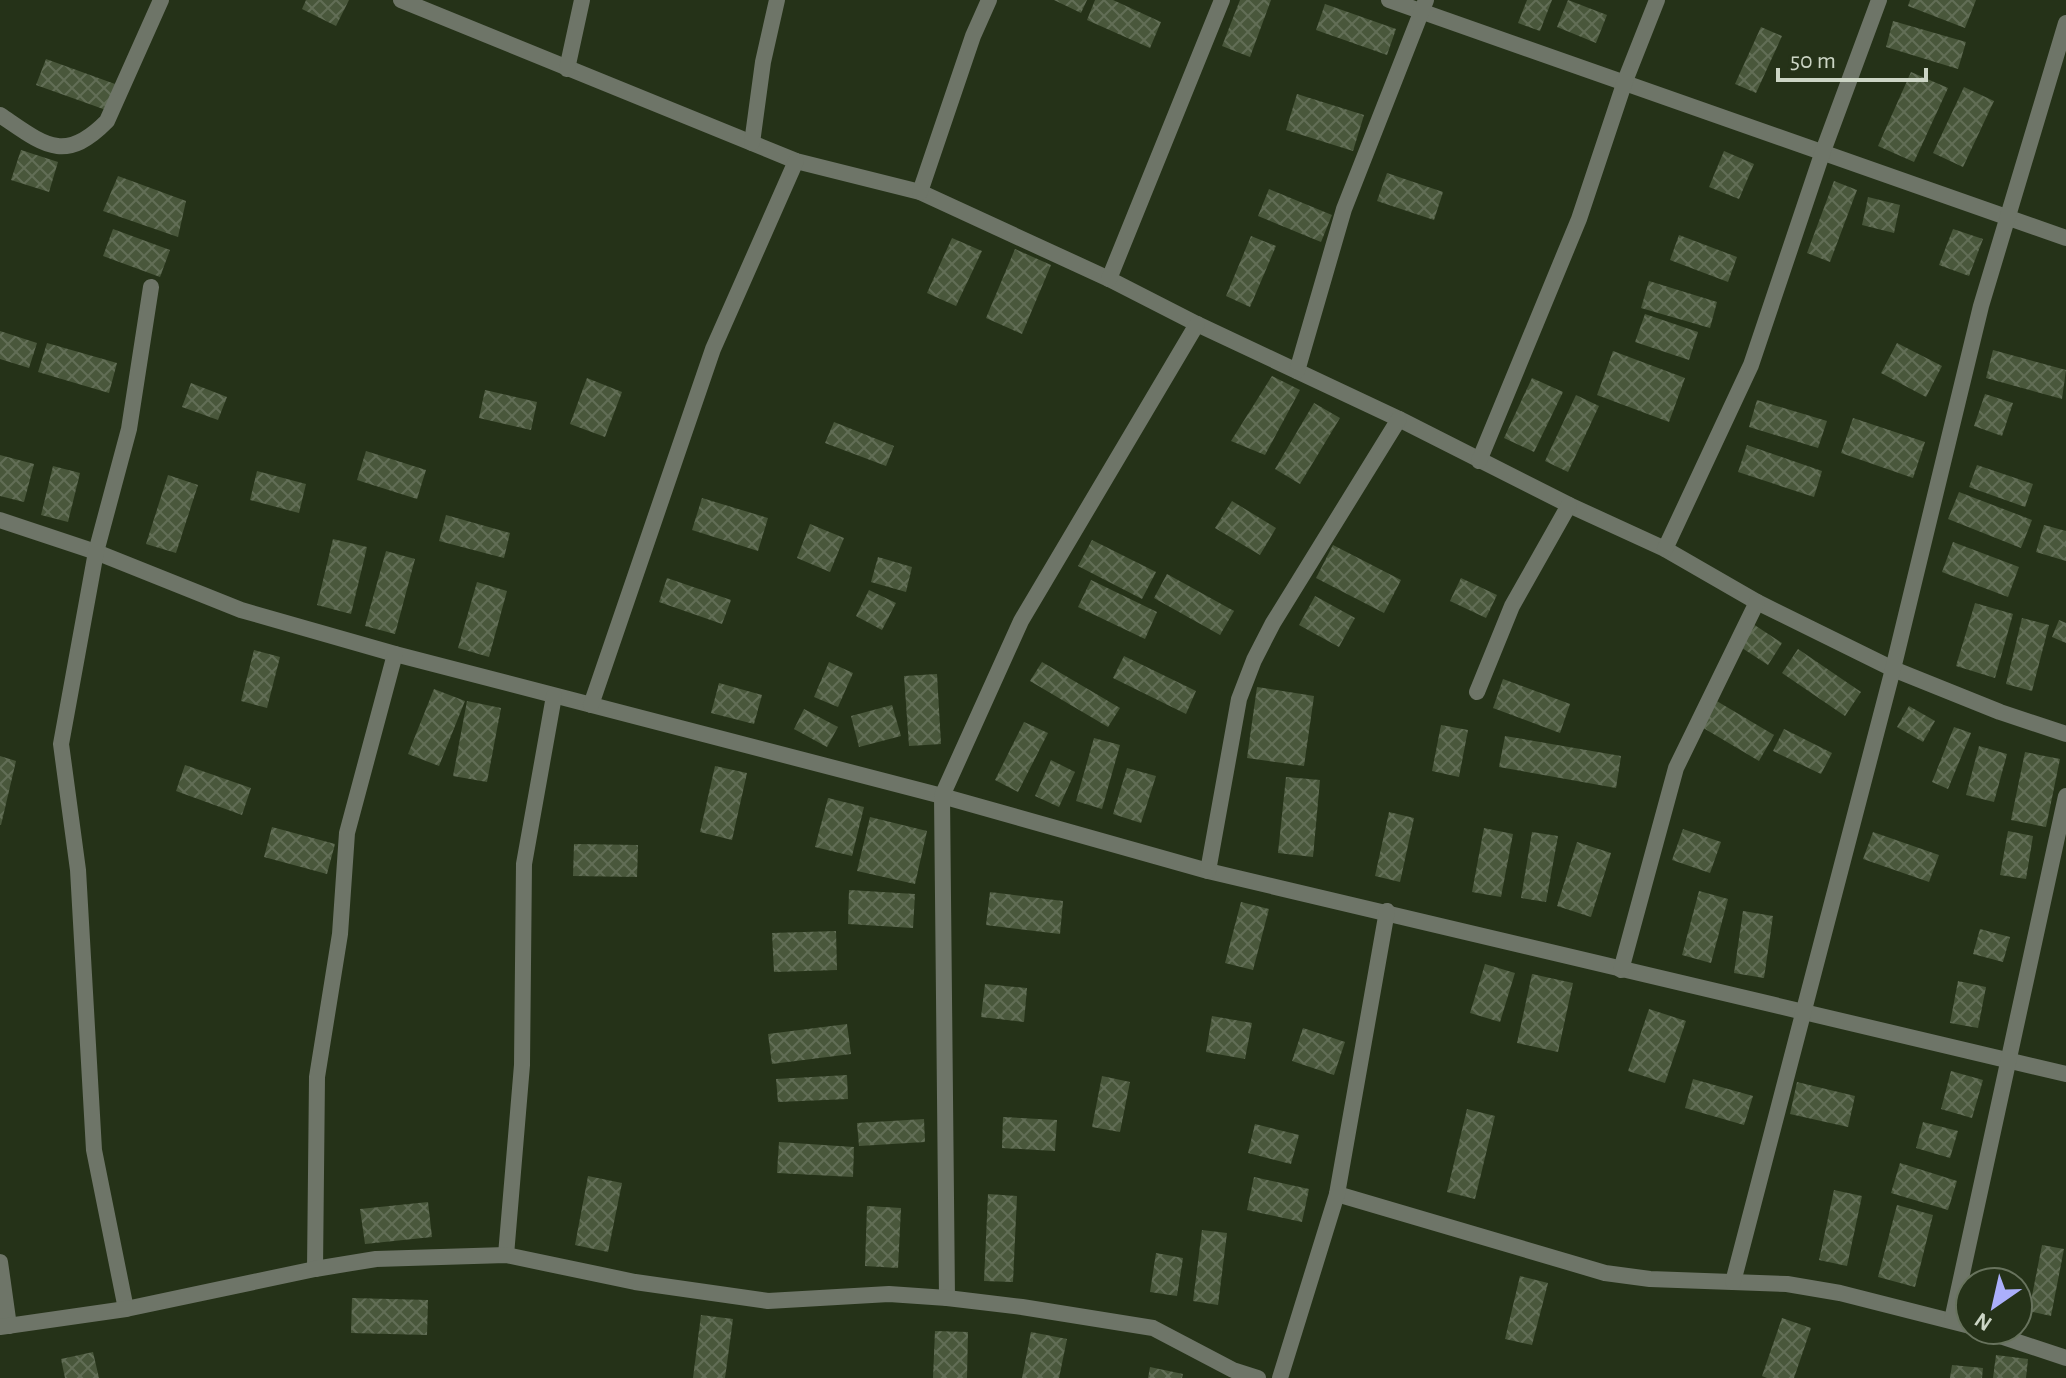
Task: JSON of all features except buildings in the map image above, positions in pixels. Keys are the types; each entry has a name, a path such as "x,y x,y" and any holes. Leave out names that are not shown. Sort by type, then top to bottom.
{"street":[{"path":"0,115 38,141 64,148 80,143 95,133 107,121 161,0"},
{"path":"401,0 796,161 920,192 1109,279 1665,549 1757,602 1893,669 2000,712 2066,734"},
{"path":"567,69 582,0"},
{"path":"752,143 763,62 777,0"},
{"path":"920,192 973,36 989,0"},
{"path":"1109,279 1222,0"},
{"path":"1389,0 1424,7 1822,154 2066,238"},
{"path":"1479,461 1579,219 1625,81 1657,0"},
{"path":"1665,549 1751,365 1822,154 1879,0"},
{"path":"1297,371 1344,209 1424,7"},
{"path":"1733,1282 1893,669 1981,306 2066,23"},
{"path":"591,705 713,349 796,161"},
{"path":"126,1309 94,1150 78,870 61,744 96,552 129,429 151,287"},
{"path":"947,1298 942,796 1021,621 1197,324"},
{"path":"1208,871 1239,699 1254,660 1273,623 1399,419"},
{"path":"1477,692 1512,606 1569,505"},
{"path":"0,520 96,552 241,610 395,654 942,796 1208,871 2066,1074"},
{"path":"1621,970 1676,768 1757,602"},
{"path":"315,1269 317,1077 340,934 347,833 395,654"},
{"path":"506,1255 522,1065 524,864 554,696"},
{"path":"1337,1194 1605,1273 1650,1279 1787,1284 1952,1320 2066,796"},
{"path":"1280,1378 1337,1194 1387,911"},
{"path":"0,1262 4,1326 126,1309 376,1259 506,1255 635,1282 768,1301 889,1294 947,1298 1153,1328 1233,1370 1258,1378"},
{"path":"2030,1346 2066,1358"}]}
